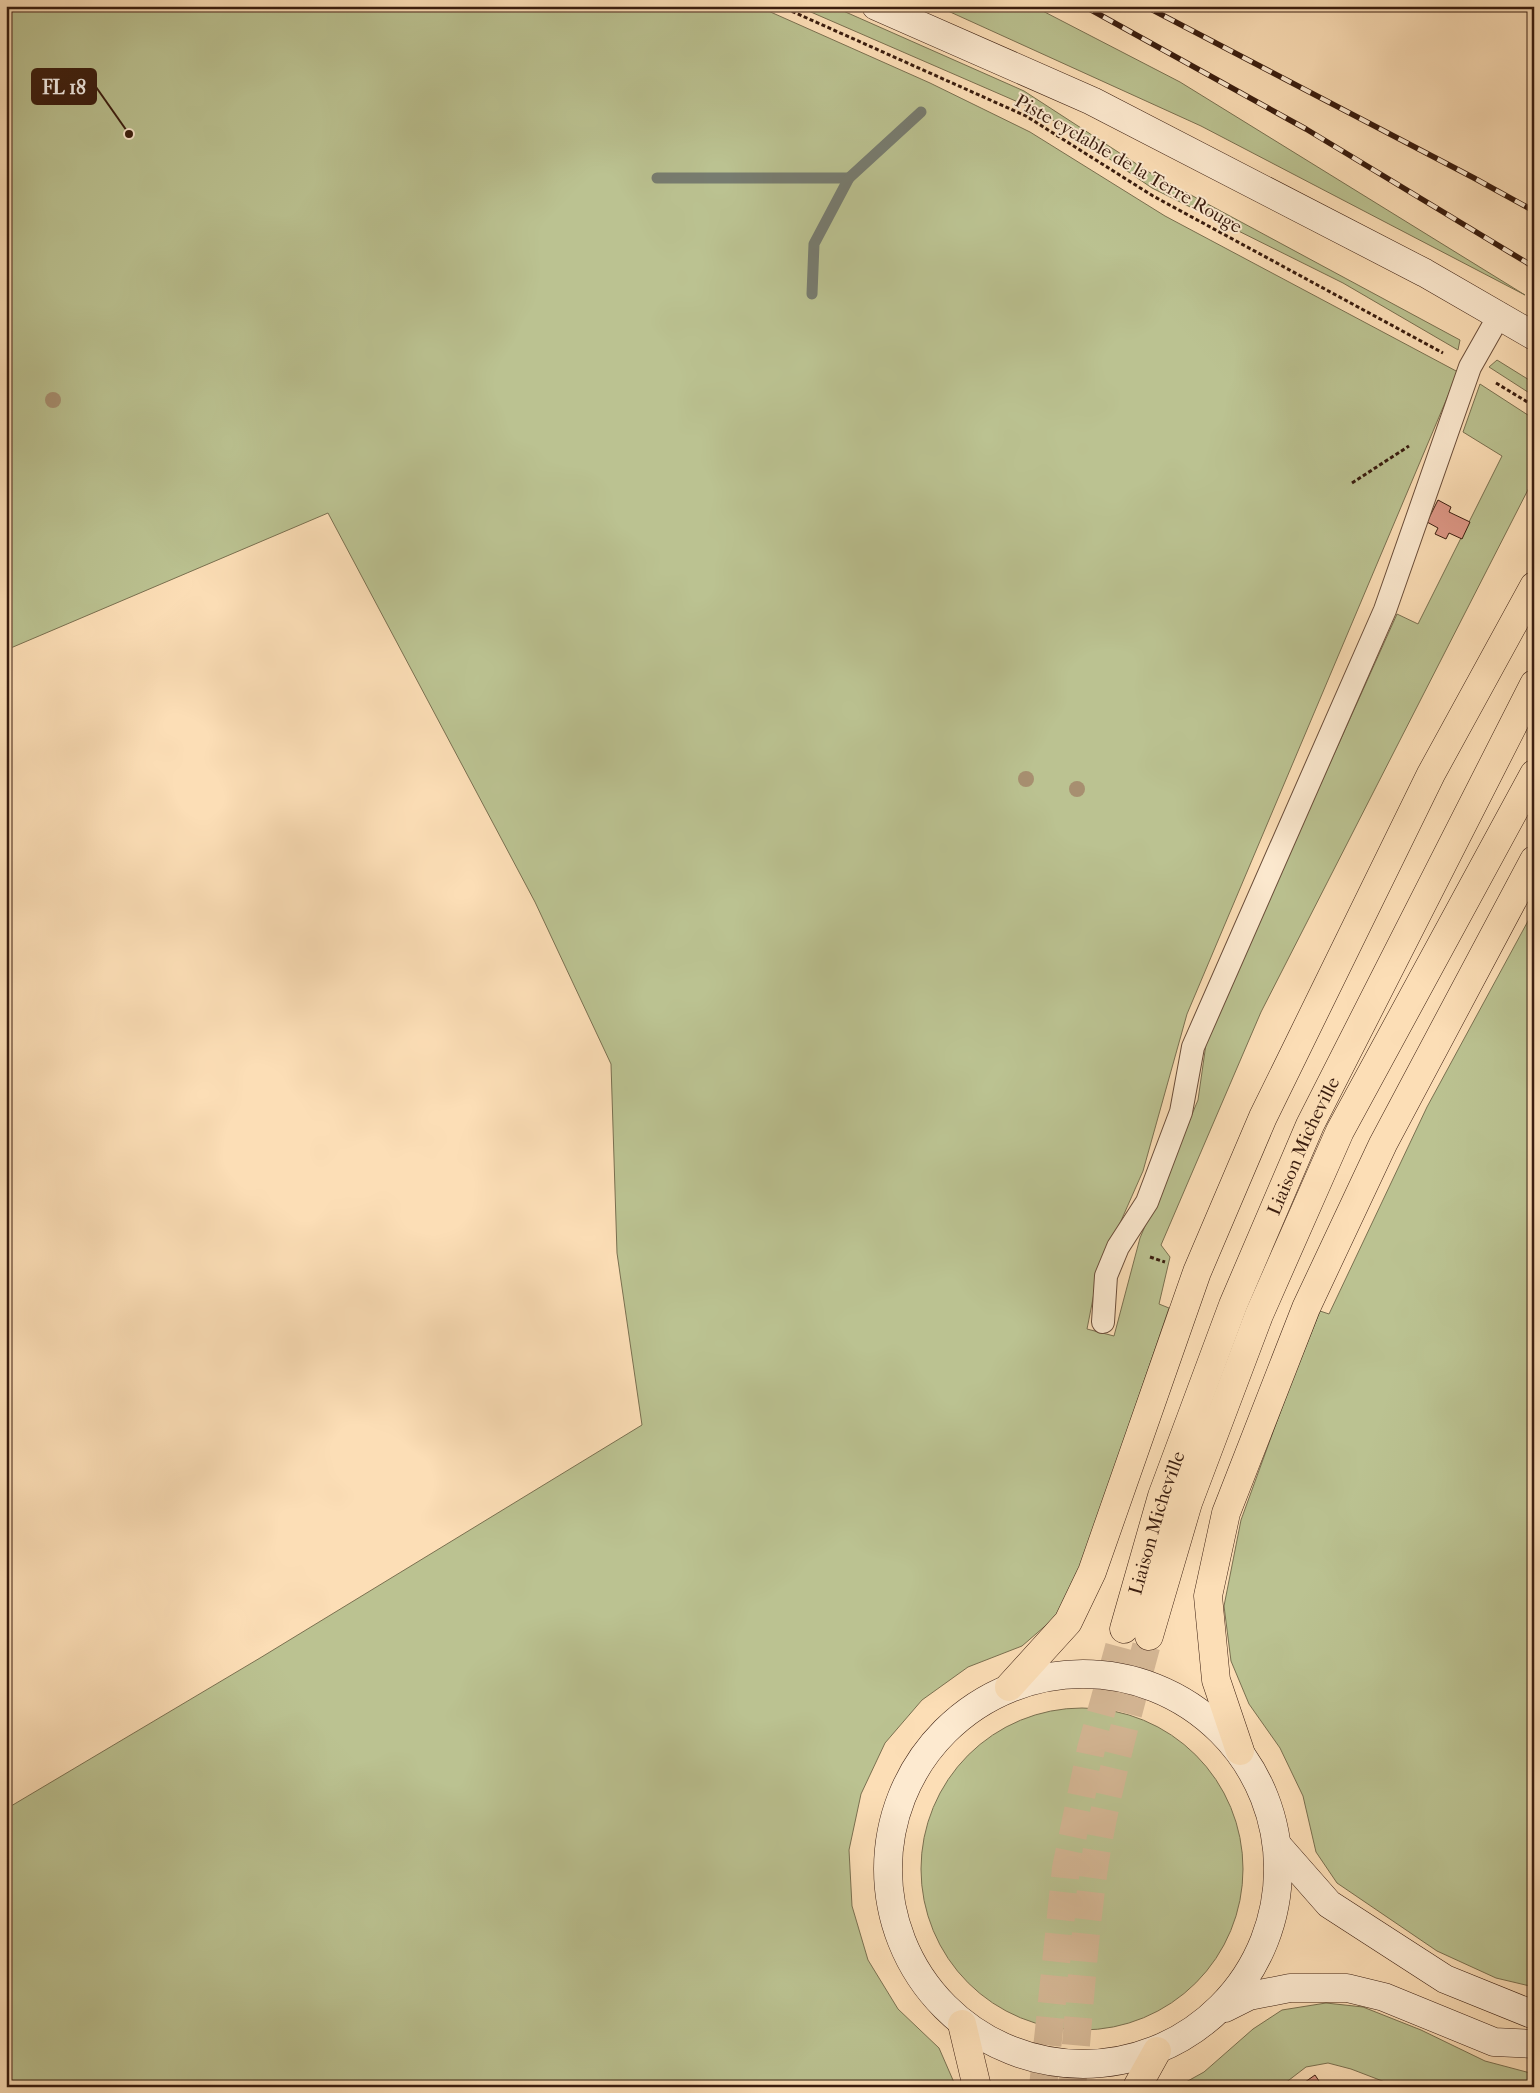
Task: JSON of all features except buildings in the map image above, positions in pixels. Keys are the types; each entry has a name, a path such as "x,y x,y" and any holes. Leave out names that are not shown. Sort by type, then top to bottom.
{"highway":[{"path":"1009,1687 1068,1622 1092,1572 1197,1272 1263,1117 1431,774 1534,586"},
{"name":"Liaison Micheville","path":"1534,684 1310,1125 1233,1304 1162,1496 1137,1633 1259,1315 1340,1131 1534,774"},
{"path":"1240,1752 1216,1680 1208,1596 1226,1513 1306,1308 1379,1153 1534,860"},
{"path":"962,2024 977,2087"},
{"path":"1137,2087 1157,2051"}],"main road":[{"path":"876,6 1092,101 1287,200 1500,314 1534,336"},
{"path":"1059,1675 1110,1675 1160,1689 1204,1715 1240,1752 1266,1796 1278,1846 1278,1890 1269,1934 1249,1974 1221,2009 1191,2033 1157,2051 1107,2064 1056,2063 1006,2050 962,2024 926,1987 901,1943 888,1893 888,1842 902,1793 928,1748 965,1713 1009,1687 1059,1675"},
{"path":"1278,1846 1328,1904 1446,1979 1534,2015"},
{"path":"1221,2009 1249,1996 1290,1988 1347,1988 1384,1997 1494,2042 1534,2044"}],"lane":[{"path":"1103,1322 1106,1276 1118,1247 1151,1193 1180,1112 1193,1047 1386,610 1470,367 1500,314"}],"path":[{"name":"Piste cyclable de la Terre Rouge","path":"780,6 1026,116 1153,196 1470,367 1534,406"}],"green space":[{"path":"6,6 757,6 930,83 1030,132 1165,216 1458,372 1187,1014 1143,1171 1098,1273 1087,1329 1114,1336 1140,1238 1198,1100 1207,1037 1397,614 1418,624 1502,456 1463,432 1480,384 1534,419 1534,478 1261,1012 1161,1245 1170,1257 1159,1304 1169,1308 1078,1575 1059,1614 1022,1646 968,1667 922,1700 885,1743 861,1794 849,1850 852,1906 868,1960 898,2009 939,2048 956,2087 6,2087 6,1809 260,1658 642,1425 617,1253 611,1064 535,902 328,513 6,650"},
{"path":"797,6 832,6 1024,91 1152,174 1460,340 1458,350 1343,283 1152,188 1041,112"},
{"path":"937,6 1033,6 1180,82 1525,295 1201,126"},
{"path":"1497,360 1534,383 1534,396 1489,367"},
{"path":"1534,910 1534,1987 1496,1978 1437,1951 1337,1883 1316,1852 1303,1796 1280,1748 1249,1704 1231,1661 1224,1606 1241,1520 1289,1388 1320,1311 1329,1314 1427,1107"},
{"path":"1082,1708 1113,1711 1144,1720 1171,1735 1196,1755 1216,1780 1231,1807 1240,1838 1243,1869 1240,1900 1231,1931 1216,1958 1196,1983 1171,2003 1144,2018 1113,2027 1082,2030 1051,2027 1020,2018 993,2003 968,1983 948,1958 933,1931 924,1900 921,1869 924,1838 933,1807 948,1780 968,1755 993,1735 1020,1720 1051,1711"},
{"path":"1326,2003 1363,2007 1421,2030 1485,2061 1534,2074 1534,2087 1398,2087 1351,2069 1328,2063 1306,2067 1280,2087 1177,2087 1204,2072 1253,2029 1282,2010"}],"waterway":[{"path":"812,294 814,244 849,178 921,112"},
{"path":"657,178 849,178"}],"tunnel":[{"path":"1043,2087 1066,1868 1091,1749 1124,1629"},
{"path":"1072,2087 1085,1938 1097,1849 1114,1768 1149,1636"}],"railway":[{"path":"1084,6 1306,129 1534,267"},
{"path":"1145,6 1534,211"}],"place":[{"name":"FL 18","path":"129,134"}]}
